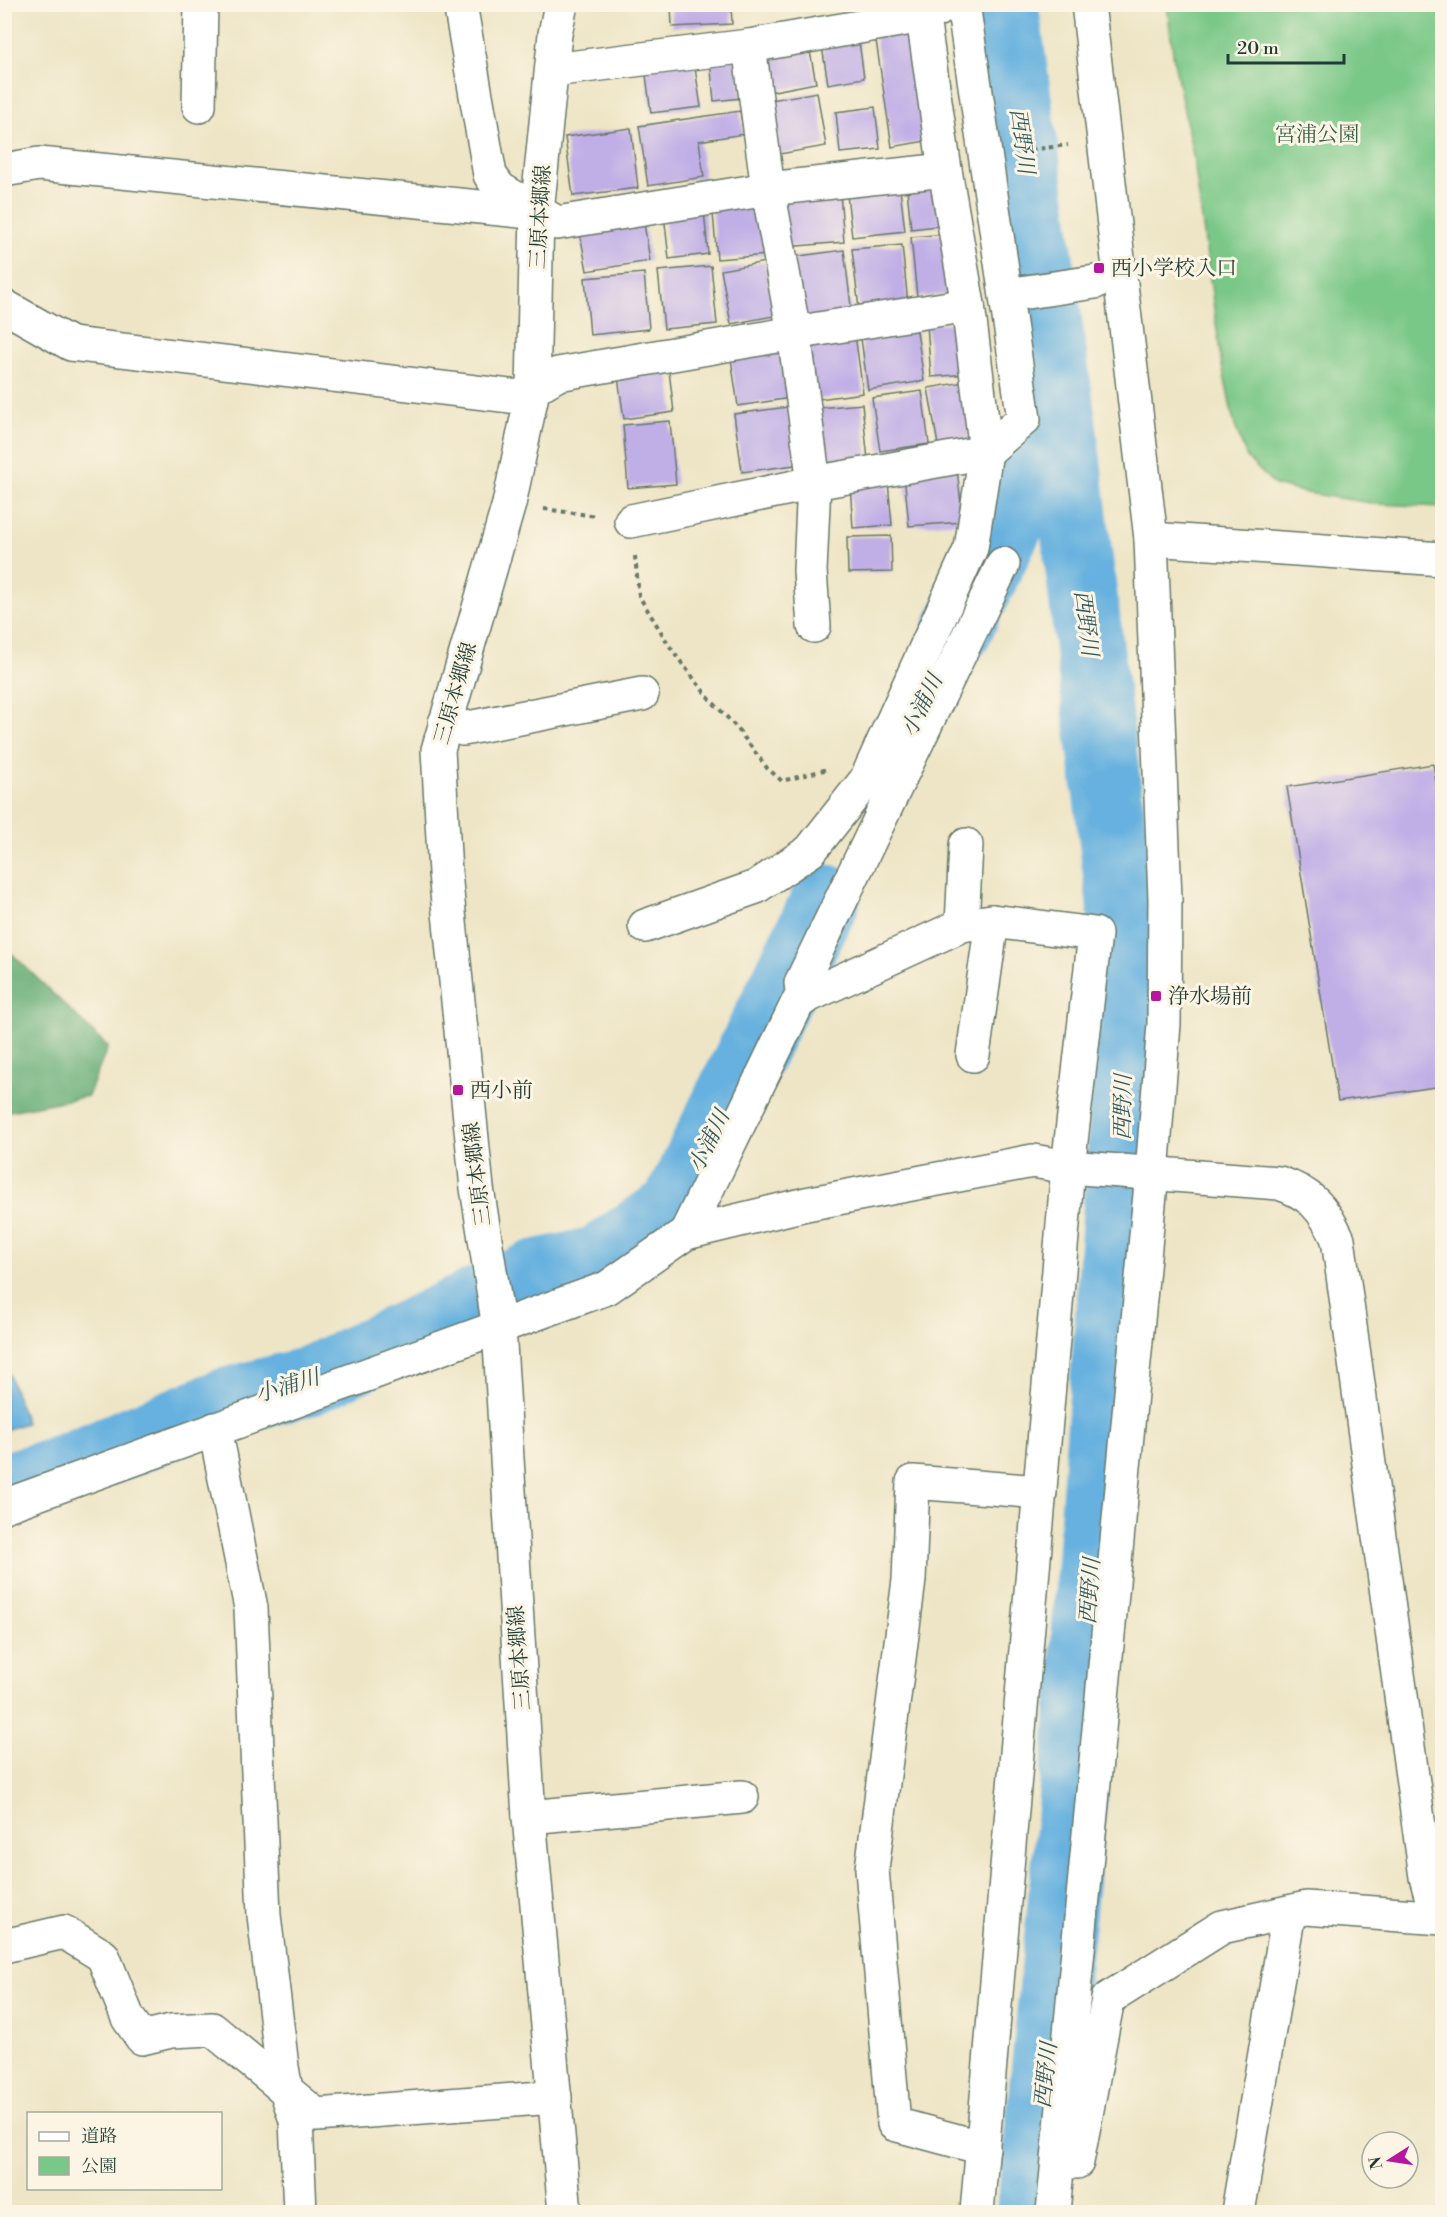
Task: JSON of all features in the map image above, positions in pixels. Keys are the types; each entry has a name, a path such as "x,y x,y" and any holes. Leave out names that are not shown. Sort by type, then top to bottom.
{"street":[{"path":"199,106 201,4"},
{"path":"460,4 490,175 500,189 557,223 768,189 945,170"},
{"name":"三原本郷線","path":"561,4 555,34 537,212 533,390 509,504 438,750 446,873 477,1188 499,1328 529,1817 566,2212"},
{"path":"631,521 814,483 986,452 1024,419 963,4"},
{"path":"1053,2212 1152,1173 1164,1024 1166,898 1150,540 1088,4"},
{"path":"552,70 749,46 931,8 945,170 968,305 986,452 971,548 866,780 810,851 756,887 645,926"},
{"path":"749,46 768,189 794,333 814,483 810,571 814,626"},
{"path":"4,170 39,164 537,212"},
{"path":"1006,295 1095,282"},
{"path":"4,306 71,344 519,397 558,374 968,305"},
{"path":"1150,540 1443,559"},
{"path":"803,999 801,983 1004,564"},
{"path":"445,723 463,729 642,694"},
{"path":"966,845 977,923 973,1055"},
{"path":"686,1233 799,1000 977,923 1095,934 1068,1167 977,2212"},
{"path":"4,1506 608,1288 686,1233 806,1204 1033,1161 1068,1167 1279,1183 1299,1189 1315,1203 1329,1221 1338,1239 1426,1877 1440,1917 1306,1908 1222,1927 1108,1999 1077,2162 1058,2156"},
{"path":"215,1429 251,1608 264,1915 286,2090 296,2120 300,2212"},
{"path":"983,2148 894,2124 872,1869 909,1580 912,1482 1040,1492"},
{"path":"529,1817 742,1797"},
{"path":"1238,2212 1289,1912"},
{"path":"4,1946 64,1932 103,1956 128,2018 142,2038 171,2031 212,2029 316,2115 555,2097"}],"path":[{"path":"985,156 1068,145"},
{"path":"509,504 631,521 639,596 674,653 708,697 737,728 767,768 782,781 821,769 874,764"}],"green space":[{"name":"宮浦公園","path":"1167,5 1442,5 1442,507 1378,504 1307,493 1275,485 1247,458 1234,423 1221,360 1194,160 1174,61"},
{"path":"4,946 108,1047 88,1096 5,1112"}],"water":[{"path":"5,1363 26,1423 4,1430"}],"building":[{"path":"671,4 731,4 732,24 672,27"},
{"path":"805,4 837,4 837,6 806,11"},
{"path":"915,28 932,140 892,147 875,34"},
{"path":"858,34 864,78 828,84 821,40"},
{"path":"809,46 816,83 769,92 762,55"},
{"path":"738,57 742,98 714,101 710,60"},
{"path":"694,61 701,107 651,113 645,68"},
{"path":"817,92 826,146 780,154 771,100"},
{"path":"875,107 880,149 840,153 836,112"},
{"path":"740,111 744,134 699,141 704,177 648,186 639,126"},
{"path":"631,128 638,188 573,196 565,137"},
{"path":"942,185 946,225 911,229 907,189"},
{"path":"900,189 905,231 852,237 847,195"},
{"path":"840,193 844,242 786,247 781,198"},
{"path":"762,198 768,255 717,259 712,202"},
{"path":"704,210 708,254 669,259 664,214"},
{"path":"643,217 650,261 587,271 579,228"},
{"path":"947,234 953,294 917,297 911,237"},
{"path":"902,245 908,304 859,309 852,249"},
{"path":"844,250 852,314 801,321 792,257"},
{"path":"765,262 774,316 731,324 721,270"},
{"path":"711,266 717,324 664,329 658,271"},
{"path":"644,273 649,329 590,335 585,278"},
{"path":"963,322 967,374 931,377 927,325"},
{"path":"916,324 924,381 868,390 860,331"},
{"path":"855,334 863,393 812,400 804,340"},
{"path":"782,344 790,398 738,406 730,352"},
{"path":"668,363 674,412 624,419 617,370"},
{"path":"969,381 978,438 938,445 928,388"},
{"path":"922,391 929,444 880,451 872,398"},
{"path":"862,404 868,460 825,463 819,408"},
{"path":"788,407 795,465 742,472 734,414"},
{"path":"670,421 676,484 628,488 623,425"},
{"path":"957,469 963,522 909,526 904,474"},
{"path":"888,482 892,525 853,528 850,485"},
{"path":"891,536 892,572 848,573 847,537"},
{"path":"1433,764 1442,821 1442,1086 1338,1101 1287,787"}],"waterway":[{"name":"西野川","path":"1004,4 1061,418 1122,911 1123,1130 1078,1745 1031,2212"},
{"name":"小浦川","path":"956,633 1061,418"},
{"name":"小浦川","path":"4,1487 58,1471 224,1403 309,1381 536,1274 596,1261 675,1208 826,899"}],"place":[{"name":"西小学校入口","path":"1099,268"},
{"name":"浄水場前","path":"1156,996"},
{"name":"西小前","path":"458,1090"}]}
